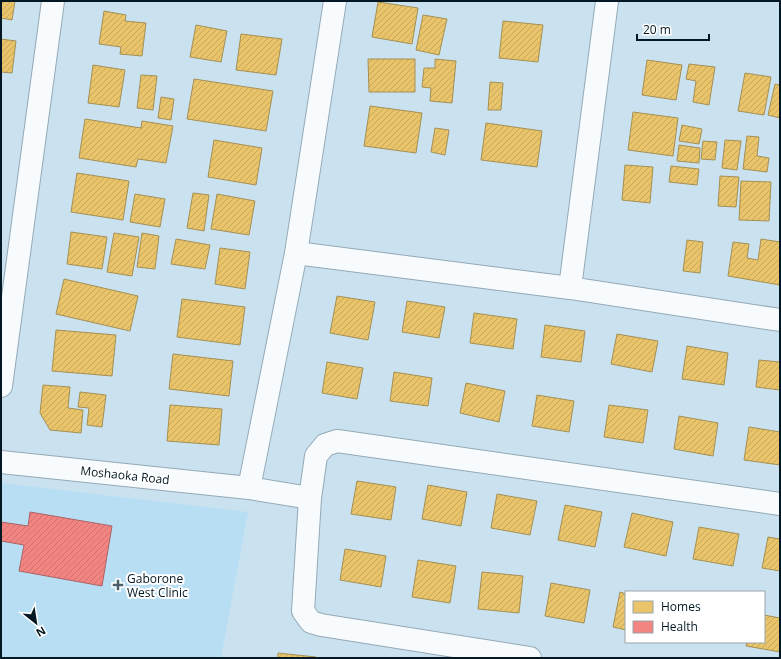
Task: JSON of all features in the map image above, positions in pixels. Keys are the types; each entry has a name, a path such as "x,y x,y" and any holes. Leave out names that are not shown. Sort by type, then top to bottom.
{"street":[{"path":"1,386 53,1"},
{"path":"249,488 296,253 335,1"},
{"path":"570,288 607,1"},
{"path":"296,253 570,288 780,320"},
{"path":"530,658 321,626 311,622 303,611 310,498 316,456 325,445 337,441 780,504"},
{"name":"Moshaoka Road","path":"1,462 249,488 310,498"}],"shaded area":[{"name":"Gaborone West Clinic","path":"1,483 248,512 221,658 1,658"}],"building: Homes":[{"path":"1,1 15,1 12,20 1,18"},
{"path":"378,2 418,8 412,44 372,37"},
{"path":"104,11 126,15 125,21 146,23 142,56 120,54 121,47 99,44"},
{"path":"423,15 447,19 439,55 416,50"},
{"path":"503,21 543,25 538,62 499,58"},
{"path":"196,25 227,31 221,62 190,57"},
{"path":"241,34 282,39 276,75 236,70"},
{"path":"1,39 16,41 12,73 1,72"},
{"path":"368,59 415,59 415,92 369,92"},
{"path":"435,59 456,61 452,103 430,101 431,88 422,87 424,68 435,68"},
{"path":"647,60 682,65 676,100 642,95"},
{"path":"689,64 715,67 709,105 693,102 696,81 686,79"},
{"path":"93,65 125,70 119,107 88,103"},
{"path":"745,73 771,77 764,115 738,111"},
{"path":"141,75 157,76 153,110 137,108"},
{"path":"194,79 273,91 266,131 187,119"},
{"path":"490,82 503,83 501,110 488,110"},
{"path":"775,84 780,85 780,118 768,115"},
{"path":"161,97 174,99 171,120 158,118"},
{"path":"370,106 422,113 416,153 364,146"},
{"path":"633,112 678,118 673,156 628,150"},
{"path":"85,119 141,128 142,121 173,126 166,163 138,159 136,167 79,158"},
{"path":"486,123 542,131 537,167 481,160"},
{"path":"682,125 702,129 699,144 679,141"},
{"path":"435,128 449,130 445,155 431,152"},
{"path":"747,136 759,137 757,156 769,158 767,172 743,169"},
{"path":"214,140 262,148 256,185 208,177"},
{"path":"725,140 741,141 737,170 722,168"},
{"path":"703,141 717,142 715,160 701,159"},
{"path":"679,145 700,148 699,163 677,161"},
{"path":"625,165 653,167 650,203 622,200"},
{"path":"671,166 699,169 697,185 669,182"},
{"path":"77,173 129,181 123,220 71,212"},
{"path":"720,176 739,177 736,207 718,206"},
{"path":"741,181 771,182 769,221 739,220"},
{"path":"193,193 209,195 204,231 187,228"},
{"path":"135,194 165,199 160,227 130,222"},
{"path":"217,194 255,201 249,235 211,229"},
{"path":"71,232 107,237 102,269 67,264"},
{"path":"114,233 139,237 132,276 107,272"},
{"path":"142,233 159,236 155,269 137,267"},
{"path":"176,239 210,245 205,269 171,264"},
{"path":"761,239 780,242 780,285 728,276 733,242 749,244 747,258 758,260"},
{"path":"687,240 703,242 700,273 683,271"},
{"path":"220,248 250,252 245,289 215,284"},
{"path":"64,279 138,296 130,331 56,314"},
{"path":"337,296 375,302 368,340 330,333"},
{"path":"182,299 245,307 240,345 177,337"},
{"path":"407,301 445,307 439,338 402,332"},
{"path":"474,313 517,319 513,349 470,343"},
{"path":"545,325 585,331 581,362 541,357"},
{"path":"56,330 116,335 112,376 52,371"},
{"path":"617,334 658,341 652,372 611,364"},
{"path":"687,346 728,353 724,385 682,379"},
{"path":"173,354 233,361 229,396 169,389"},
{"path":"759,360 780,362 780,390 756,387"},
{"path":"327,362 363,368 357,399 322,393"},
{"path":"394,372 432,378 428,406 390,401"},
{"path":"466,383 505,391 499,422 460,413"},
{"path":"43,385 70,387 68,408 83,410 81,433 50,430 40,413"},
{"path":"80,392 106,395 102,427 87,425 89,408 78,407"},
{"path":"537,395 574,401 569,432 532,426"},
{"path":"170,405 222,409 219,445 167,441"},
{"path":"609,405 648,410 643,443 604,437"},
{"path":"679,416 718,423 713,456 674,449"},
{"path":"749,427 780,432 780,465 744,460"},
{"path":"357,481 396,487 391,520 351,514"},
{"path":"428,485 467,492 461,526 422,519"},
{"path":"497,494 537,501 530,535 491,528"},
{"path":"565,505 602,512 595,547 558,540"},
{"path":"632,513 673,522 666,556 624,547"},
{"path":"699,527 739,534 733,566 693,559"},
{"path":"768,537 780,539 780,571 762,568"},
{"path":"345,549 386,556 381,587 340,580"},
{"path":"418,560 456,566 450,603 412,597"},
{"path":"482,572 523,576 519,613 478,609"},
{"path":"551,583 590,590 584,623 545,616"},
{"path":"620,592 625,594 625,630 613,627"},
{"path":"765,615 780,618 780,652 746,646 747,643 765,643"},
{"path":"278,653 316,657 316,658 278,658"}],"building: Health":[{"path":"30,512 112,526 102,586 19,571 24,545 1,541 1,522 28,526"}],"place":[{"name":"Gaborone West Clinic","path":"118,585"}]}
